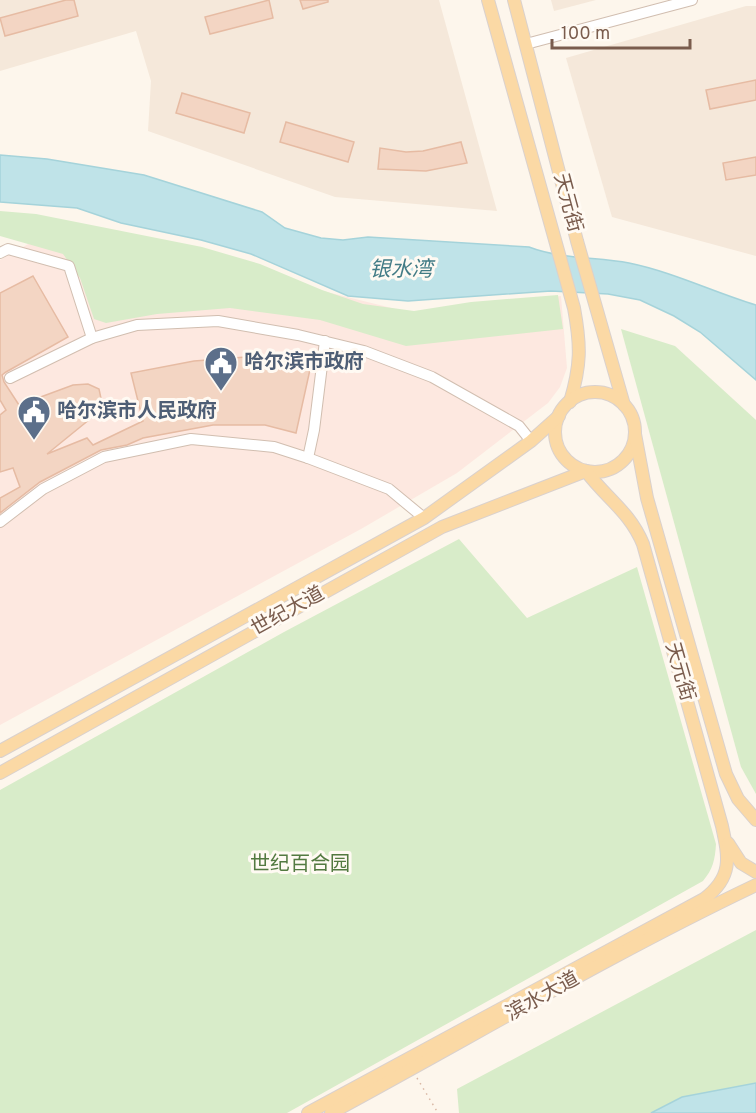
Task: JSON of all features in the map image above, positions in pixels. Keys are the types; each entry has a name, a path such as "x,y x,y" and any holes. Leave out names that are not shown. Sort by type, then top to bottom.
{"main road":[{"name":"天元街","path":"488,0 574,308 580,359 570,402"},
{"name":"天元街","path":"514,0 577,241 624,405"},
{"path":"590,393 602,393 614,397 624,405 630,413 635,434 633,445 619,464 609,470 596,472 586,471 566,459 559,450 556,428 559,417 570,402 590,393"},
{"name":"世纪大道","path":"0,751 424,518 531,441 559,417"},
{"name":"天元街","path":"635,434 647,498 726,774 738,799 756,820"},
{"name":"天元街","path":"586,471 598,488 631,520 643,544 723,830 728,865 723,881 716,890"},
{"name":"世纪大道","path":"0,773 442,527 586,471"},
{"path":"723,830 736,858 747,868 756,872"},
{"name":"滨水大道","path":"331,1113 553,991 756,885"},
{"name":"滨水大道","path":"308,1113 704,899 716,890"}],"street":[{"path":"526,44 692,0"},
{"path":"0,253 8,249 69,266 92,338"},
{"path":"10,378 92,338 137,325 218,321 298,334 364,351 432,377 519,426 531,441"},
{"path":"308,458 314,430 325,341"},
{"path":"0,522 43,489 104,457 191,439 274,447 308,458 389,489 424,518"}],"path":[{"path":"412,1070 438,1113"}],"shaded area":[{"path":"0,0 439,0 497,211 335,197 148,131 151,81 136,31 0,71"},
{"path":"551,0 596,0 554,11"},
{"path":"746,6 756,6 756,256 612,217 566,58"},
{"name":"哈尔滨市人民政府","path":"60,226 408,312 561,296 567,368 560,387 548,403 457,473 361,529 0,725 0,260"}],"green space":[{"path":"0,211 36,214 202,247 260,264 363,304 414,311 471,302 558,295 563,329 406,346 320,320 230,308 157,314 106,323 94,319 80,278 63,254 0,236"},
{"path":"621,329 675,346 756,420 756,794 741,767"},
{"name":"世纪百合园","path":"459,539 527,618 637,567 716,844 713,864 703,881 287,1113 0,1113 0,790 284,632"},
{"path":"756,930 756,1083 682,1097 651,1113 459,1113 457,1089"}],"water":[{"name":"银水湾","path":"0,155 47,159 144,175 262,212 285,228 321,238 343,240 368,237 529,247 566,256 629,263 661,272 756,305 756,380 700,332 674,316 640,300 608,294 551,291 408,301 348,296 251,254 201,240 121,223 77,208 0,202"},
{"path":"756,1083 756,1113 651,1113 682,1097"}],"building":[{"path":"66,0 74,0 78,16 5,36 0,18"},
{"path":"269,0 273,18 210,34 205,17"},
{"path":"300,0 328,0 328,2 303,9"},
{"path":"756,80 756,100 710,109 706,90"},
{"path":"182,93 250,113 244,133 176,113"},
{"path":"286,122 354,142 348,162 280,142"},
{"path":"461,142 467,163 426,171 378,169 380,148 406,152 423,151"},
{"path":"756,157 756,175 726,180 723,163"},
{"name":"哈尔滨市政府","path":"33,276 68,337 6,372 2,375 4,382 19,405 73,385 88,384 99,389 102,403 90,419 47,454 87,438 93,445 143,421 131,373 194,361 258,356 311,365 296,433 265,425 213,425 143,438 127,445 101,450 40,482 0,513 0,498 20,487 13,468 0,472 0,415 6,410 0,400 0,293"}],"place":[{"name":"哈尔滨市政府","path":"221,392"},
{"name":"哈尔滨市人民政府","path":"34,441"}]}
